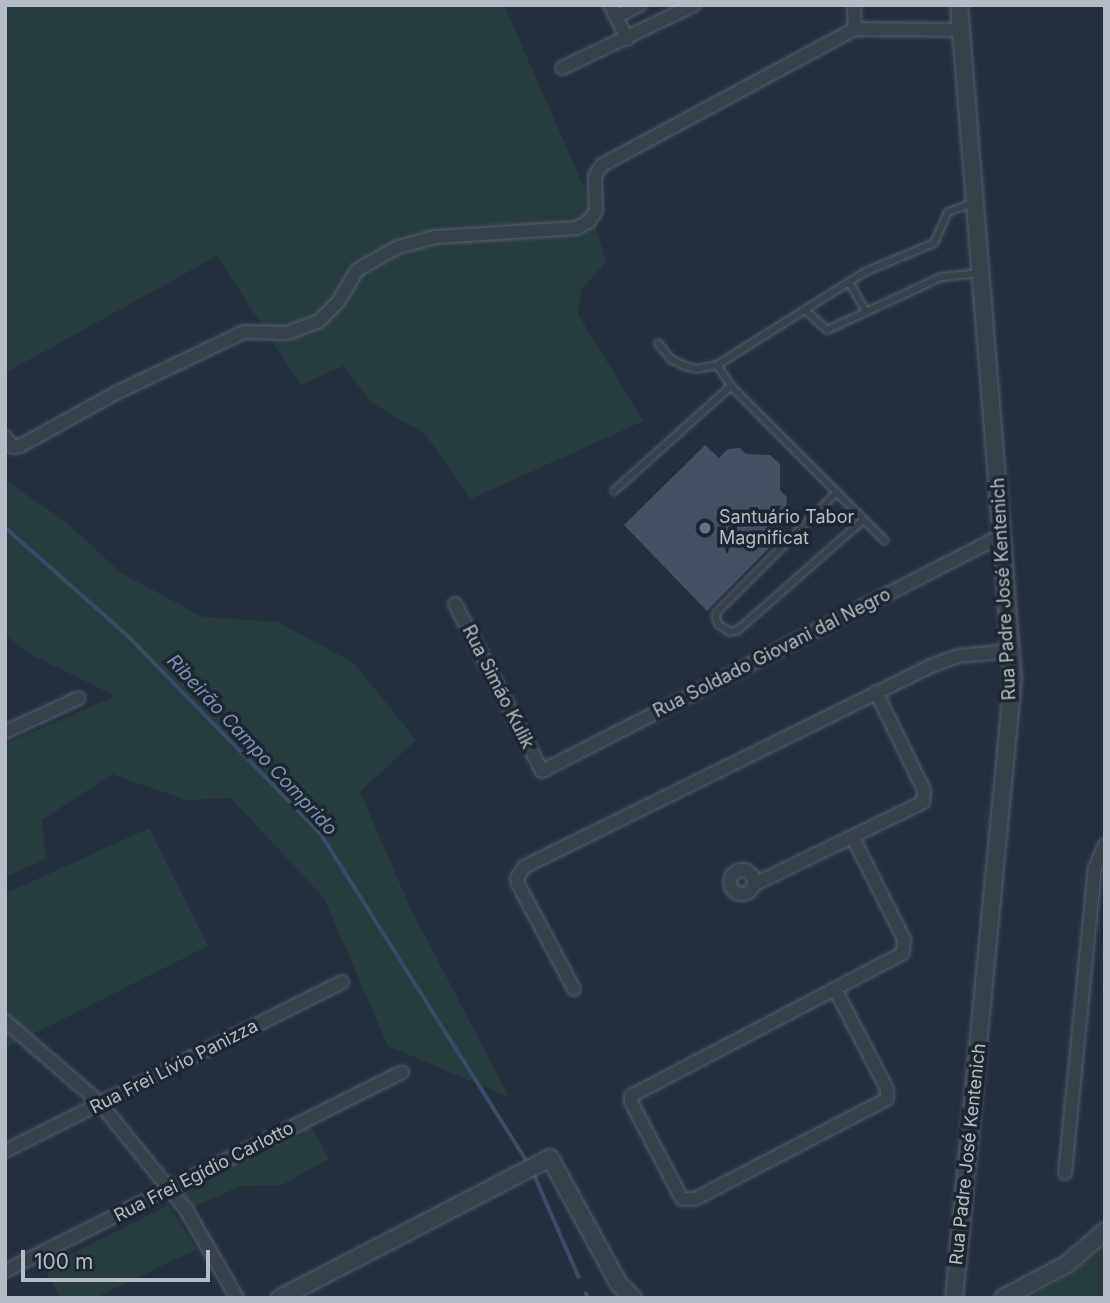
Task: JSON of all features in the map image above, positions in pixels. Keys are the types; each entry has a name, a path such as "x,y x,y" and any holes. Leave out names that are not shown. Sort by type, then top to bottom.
{"street":[{"path":"627,39 613,11 640,5"},
{"path":"854,5 855,30"},
{"name":"Rua Padre José Kentenich","path":"954,1298 1012,696 1003,535 959,5"},
{"path":"562,68 627,39 690,6"},
{"path":"5,437 13,447 20,446 127,388 244,332 287,333 318,323 338,302 357,270 398,247 436,237 577,228 589,221 596,211 594,177 602,165 855,30 961,30"},
{"name":"Rua Soldado Giovani dal Negro","path":"541,771 1003,535"},
{"name":"Rua Simão Kulik","path":"455,604 541,771"},
{"path":"574,989 518,884 519,871 943,661 1011,651"},
{"path":"755,884 916,806 925,795 876,692"},
{"path":"5,732 79,698"},
{"path":"835,989 887,1089 887,1099 695,1199 682,1199 631,1102 631,1096 835,989 898,957 905,946 853,838"},
{"path":"1065,1173 1095,868 1105,845"},
{"name":"Rua Frei Lívio Panizza","path":"5,1151 342,982"},
{"path":"5,1021 100,1104 170,1188 202,1236 237,1298"},
{"name":"Rua Frei Egídio Carlotto","path":"5,1271 402,1072"},
{"path":"280,1298 550,1158 619,1284 633,1298"},
{"path":"1003,1298 1068,1265 1105,1231"}],"lane":[{"path":"658,343 671,359 685,366 696,369 717,365 865,272 934,243 948,212 975,202"},
{"path":"805,310 827,330 941,277 981,273"},
{"path":"849,282 866,312"},
{"path":"717,365 731,386 885,541"},
{"path":"614,491 731,386"},
{"path":"837,492 718,612 716,619 719,625 730,632 738,630 863,520"}],"green space":[{"path":"5,5 504,5 586,192 606,262 581,290 578,314 643,421 471,499 425,434 372,403 343,366 301,385 217,256 5,373"},
{"path":"5,480 66,522 121,573 203,617 277,622 354,663 416,740 360,792 410,907 509,1097 388,1046 324,898 231,798 186,800 112,774 42,820 46,859 5,877 5,744 115,696 26,652 5,634"},
{"path":"149,828 208,946 5,1048 5,894"},
{"path":"311,1126 329,1159 281,1185 241,1186 193,1207 182,1191"},
{"path":"168,1205 197,1249 95,1298 60,1298 44,1268"},
{"path":"1105,1242 1105,1298 1027,1298 1047,1288 1090,1258"}],"building":[{"name":"Santuário Tabor Magnificat","path":"705,445 719,458 728,449 740,448 746,454 770,455 780,464 780,490 787,497 786,507 775,519 786,531 707,611 624,525"}],"waterway":[{"name":"Ribeirão Campo Comprido","path":"5,527 128,636 321,834 526,1160"},
{"name":"Ribeirão Campo Comprido","path":"535,1176 579,1277"},
{"name":"Ribeirão Campo Comprido","path":"586,1293 589,1298"}],"place":[{"name":"Santuário Tabor Magnificat","path":"705,528"}]}
